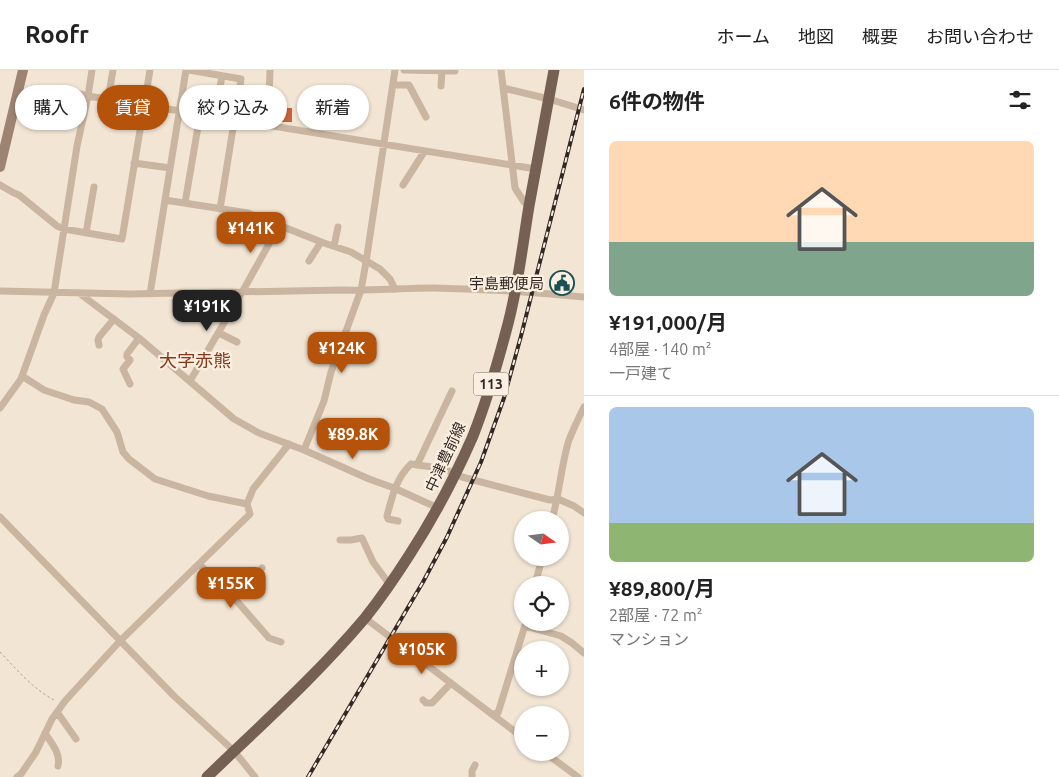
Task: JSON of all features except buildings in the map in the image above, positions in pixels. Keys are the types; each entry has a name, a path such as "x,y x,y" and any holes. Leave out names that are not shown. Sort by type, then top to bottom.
{"main road":[{"name":"中津豊前線","path":"207,777 317,671 365,618 390,585 438,508 456,473 485,404 506,334 516,291 529,206 554,70"}],"street":[{"path":"0,167 23,70"},
{"path":"0,408 22,376 54,293 77,146 92,70"},
{"path":"110,85 113,70"},
{"path":"148,85 150,70"},
{"path":"185,85 188,70 241,79 240,85"},
{"path":"269,85 270,70"},
{"path":"304,450 324,401 331,372 361,290 395,70"},
{"path":"404,70 455,71"},
{"path":"501,70 515,188 529,206"},
{"path":"441,86 442,71"},
{"path":"220,85 222,76"},
{"path":"393,85 409,85 426,117"},
{"path":"503,88 584,110"},
{"path":"88,96 97,97"},
{"path":"150,294 179,118"},
{"path":"287,128 536,169"},
{"path":"0,185 19,195 57,226 64,229 122,239 140,130"},
{"path":"185,203 197,130"},
{"path":"220,209 233,130"},
{"path":"403,185 424,152"},
{"path":"134,163 170,168"},
{"path":"86,233 94,187"},
{"path":"164,200 248,213 351,252 366,262 375,265 386,274 395,289"},
{"path":"190,381 279,226"},
{"path":"334,246 338,227"},
{"path":"309,261 322,242"},
{"path":"0,291 150,294 475,289 584,297"},
{"path":"78,293 140,338 234,420 258,433 304,450 438,508"},
{"path":"99,344 99,337 114,319"},
{"path":"219,332 237,342"},
{"path":"130,384 123,369 130,360 127,354 140,338"},
{"path":"22,376 44,390 74,400 89,402 102,409 117,432 123,452 129,459 156,479 208,496 246,504"},
{"path":"417,465 452,391"},
{"path":"555,511 568,443 584,407"},
{"path":"17,777 36,752 52,719 65,701 120,641 250,514 246,504 253,489 289,444"},
{"path":"398,521 387,516 394,488 411,464 434,466 456,473 462,477 514,491 550,500 558,499 584,513"},
{"path":"0,517 174,696 234,751 255,777"},
{"path":"340,540 362,538 373,562 390,585"},
{"path":"198,564 235,599 269,638 281,642"},
{"path":"235,599 262,568"},
{"path":"365,618 514,731"},
{"path":"493,714 498,713 523,631"},
{"path":"546,631 561,636 584,653"},
{"path":"423,700 426,703 432,703 451,683"},
{"path":"57,712 76,739"},
{"path":"45,733 60,759 58,766"},
{"path":"556,761 578,777"},
{"path":"472,777 474,766"},
{"path":"563,777 568,770"}],"path":[{"path":"0,652 33,685 47,696 56,701 65,701"}],"railway":[{"path":"308,777 423,582 447,537 481,462 504,398 584,89"}],"place":[{"name":"宇島郵便局","path":"562,283"}],"district":[{"name":"大字赤熊","path":"195,360"}]}
